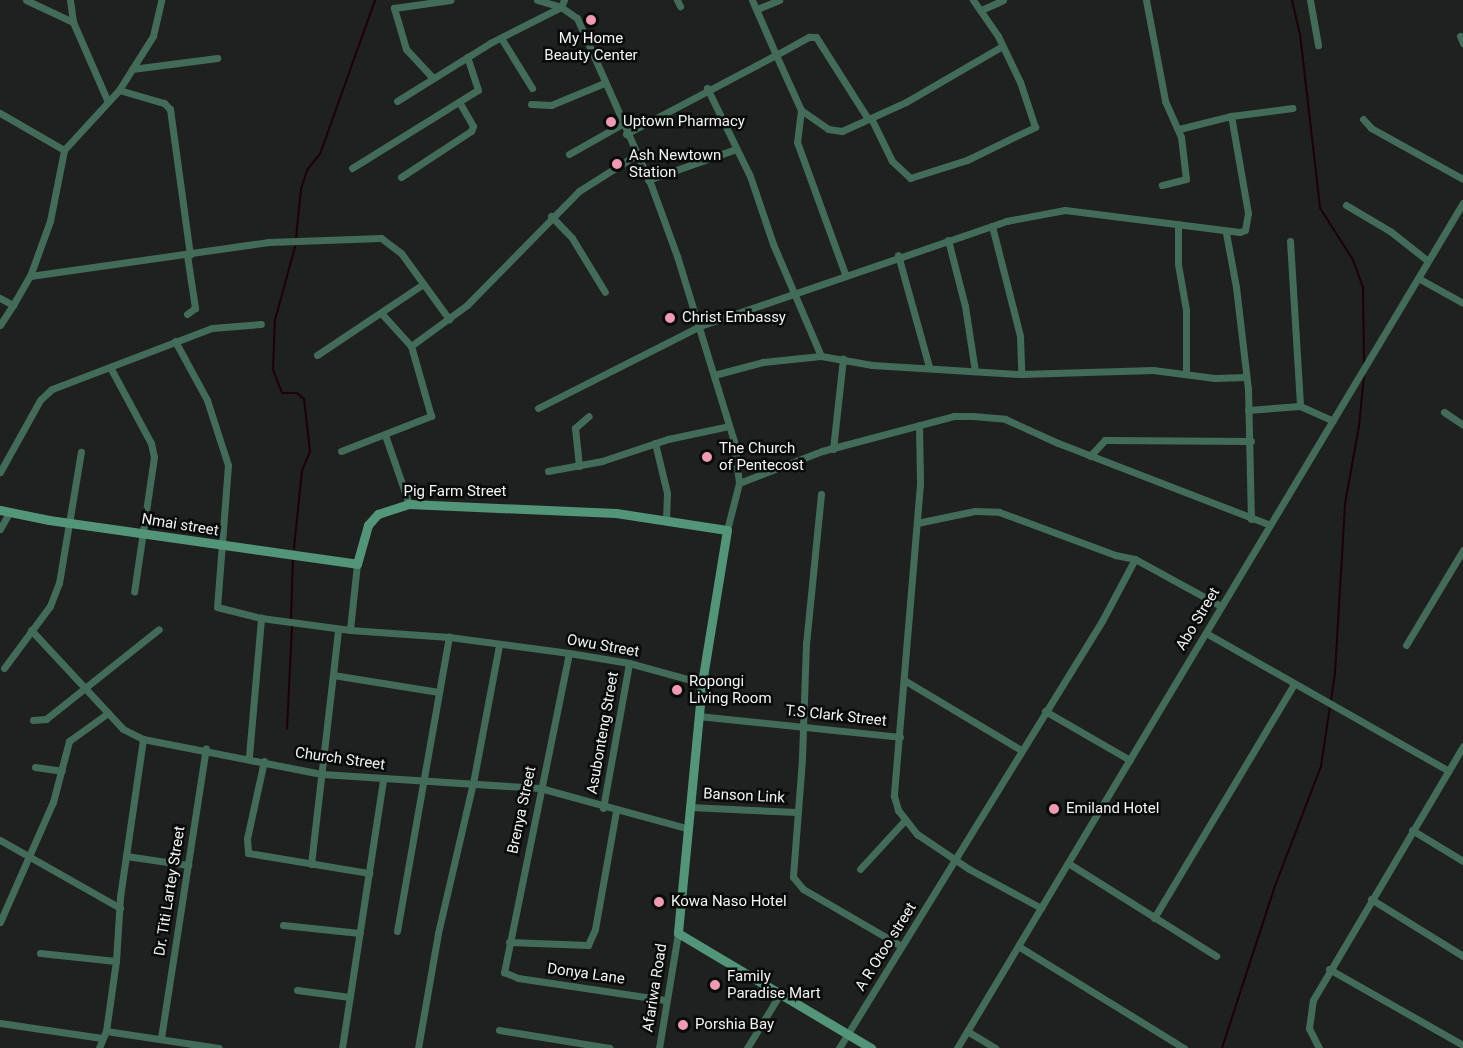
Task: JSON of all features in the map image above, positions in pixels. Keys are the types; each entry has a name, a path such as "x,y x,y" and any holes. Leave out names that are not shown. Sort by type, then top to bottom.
{"street":[{"path":"26,0 73,22"},
{"path":"70,0 73,22 108,102"},
{"path":"0,325 30,276 50,221 64,150 108,102 132,69 153,36 161,0"},
{"path":"432,77 406,50 394,8 450,0"},
{"path":"537,0 562,4 577,18 648,180 714,375 729,426 739,483 727,530 702,683 686,828 678,933 871,1048"},
{"path":"752,0 801,110 797,142 845,274"},
{"path":"757,9 779,0"},
{"path":"626,134 707,87 809,37 816,37 870,118 892,162 910,178 967,160 1031,131 1036,121 1001,47 973,0"},
{"path":"981,10 1003,0"},
{"path":"1146,0 1165,100 1179,129 1186,179 1162,185"},
{"path":"1310,0 1318,45"},
{"path":"397,101 466,57 562,4"},
{"path":"501,38 531,88"},
{"path":"801,110 836,132 906,102 1001,47"},
{"path":"352,168 481,87 466,57"},
{"path":"132,69 217,58"},
{"path":"531,104 551,105 604,83"},
{"path":"707,87 736,149 821,356"},
{"path":"118,90 164,103 170,110 195,308 187,314"},
{"path":"401,177 471,131 472,126 459,102"},
{"path":"1179,129 1231,116 1292,108"},
{"path":"0,113 64,150"},
{"path":"538,408 699,326 795,294 898,255 992,226 1065,210 1178,224 1226,233 1245,230 1248,213 1231,116"},
{"path":"1363,118 1371,128 1463,179"},
{"path":"569,154 622,124"},
{"path":"648,180 736,149"},
{"path":"411,346 449,319 495,278 551,216 579,191 636,155"},
{"name":"Abo Street","path":"957,1048 1333,421 1356,377 1463,203"},
{"path":"1346,205 1390,231 1428,261"},
{"path":"551,216 572,238 605,292"},
{"path":"1178,224 1178,264 1186,310 1186,374"},
{"path":"992,226 1014,307 1021,374"},
{"path":"1226,233 1246,377 1251,441 1251,519"},
{"path":"30,276 269,242 381,238 401,253 449,319"},
{"path":"948,240 965,306 975,371"},
{"path":"1290,241 1300,406"},
{"path":"898,255 929,367"},
{"path":"1418,278 1463,303"},
{"path":"317,355 382,314 423,284"},
{"path":"0,298 13,305"},
{"path":"340,451 431,416 411,346 382,314"},
{"path":"0,472 40,400 52,389 175,341 237,323 261,324"},
{"path":"175,341 207,400 228,465 219,546 217,607 261,618 338,631 449,637 498,646 473,783 438,933 418,1048"},
{"path":"714,375 755,363 821,356 872,365 1021,374 1153,370 1246,377"},
{"path":"832,449 843,359"},
{"path":"110,367 153,450 152,480 134,592"},
{"path":"1248,410 1300,406 1333,421"},
{"path":"1444,412 1463,425"},
{"path":"579,466 575,428 589,416"},
{"path":"739,483 832,449 954,416 1005,419 1090,456 1270,525"},
{"path":"920,425 917,524 894,796 905,820 956,860 1041,908"},
{"path":"548,471 579,466 729,426"},
{"path":"384,435 409,504"},
{"path":"1090,456 1105,440 1251,441"},
{"path":"655,444 667,493 666,520"},
{"path":"4,668 50,606 59,583 81,452"},
{"path":"821,494 804,667 804,728 793,858 796,883 901,946"},
{"name":"Pig Farm Street","path":"350,630 357,564 368,525 384,511 409,504 588,511 727,530"},
{"path":"917,524 992,510 1115,555 1135,559 1221,606"},
{"path":"0,529 4,511"},
{"name":"Nmai street","path":"4,511 219,546 357,564"},
{"path":"1406,645 1463,550"},
{"name":"A R Otoo street","path":"839,1048 1102,621 1135,559"},
{"path":"249,756 261,618"},
{"path":"33,720 46,719 159,629"},
{"name":"Church Street","path":"32,630 123,729 143,739 249,756 322,774 383,779 423,778 540,788 603,808 686,828"},
{"path":"310,864 338,631"},
{"path":"1206,633 1449,771"},
{"path":"397,931 449,637"},
{"name":"Owu Street","path":"498,646 569,653 629,663 702,683"},
{"name":"Brenya Street","path":"504,972 569,653"},
{"name":"Asubonteng Street","path":"603,808 629,663"},
{"path":"333,675 439,692"},
{"path":"904,680 1021,750"},
{"path":"1154,918 1294,684"},
{"path":"1045,711 1130,760"},
{"path":"0,922 53,802 72,737 108,713"},
{"name":"T.S Clark Street","path":"698,716 900,736"},
{"path":"99,1048 104,1035 116,961 126,856 143,739"},
{"path":"1318,1048 1311,1033 1313,1000 1329,969 1463,746"},
{"name":"Dr. Titi Lartey Street","path":"161,1038 206,748"},
{"path":"264,761 246,849 255,856 369,873"},
{"path":"35,767 62,771"},
{"path":"342,1048 383,779"},
{"name":"Banson Link","path":"689,807 797,812"},
{"path":"509,942 588,945 597,920 616,811"},
{"path":"860,869 905,820"},
{"path":"1412,830 1463,861"},
{"path":"0,840 30,854 70,882 120,908"},
{"path":"126,856 188,865"},
{"path":"1068,863 1216,956"},
{"path":"1371,899 1463,956"},
{"path":"283,925 360,933"},
{"name":"Afariwa Road","path":"659,1048 665,1000 678,933"},
{"path":"1018,946 1184,1048"},
{"path":"40,953 116,961"},
{"path":"1329,969 1463,1045"},
{"name":"Donya Lane","path":"504,972 518,978 665,1000"},
{"path":"297,990 350,998"},
{"path":"747,1048 780,994"},
{"path":"0,1023 104,1035 161,1038 175,1044 219,1048"},
{"path":"499,1030 610,1048"},
{"path":"967,1031 995,1048"}],"waterway":[{"path":"296,238 301,189 307,170 320,154 375,0"},
{"path":"1292,0 1300,34 1320,208 1353,260 1363,288 1364,363"},
{"path":"294,548 302,471 310,451 304,399 297,393 282,393 273,369 275,320 295,247"},
{"path":"1222,1048 1275,886 1321,766 1335,673 1345,504 1359,426 1364,375"},
{"path":"291,621 293,559"},
{"path":"287,729 292,625"}],"place":[{"name":"My Home Beauty Center","path":"591,20"},
{"name":"Uptown Pharmacy","path":"611,122"},
{"name":"Ash Newtown Station","path":"617,164"},
{"name":"Christ Embassy","path":"670,318"},
{"name":"The Church of Pentecost","path":"707,457"},
{"name":"Ropongi Living Room","path":"677,690"},
{"name":"Emiland Hotel","path":"1054,809"},
{"name":"Kowa Naso Hotel","path":"659,902"},
{"name":"Family Paradise Mart","path":"715,985"},
{"name":"Porshia Bay","path":"683,1025"}]}
